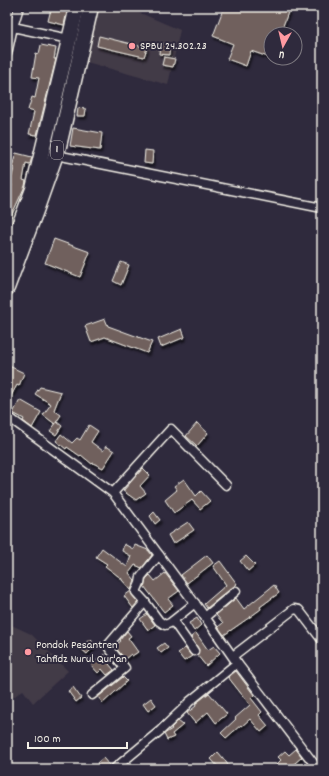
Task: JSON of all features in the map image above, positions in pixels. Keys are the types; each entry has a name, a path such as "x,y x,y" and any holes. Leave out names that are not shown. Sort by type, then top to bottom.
{"highway":[{"name":"1","path":"7,257 33,189 77,7"},
{"name":"1","path":"7,288 56,155 90,7"}],"street":[{"path":"7,51 17,27 19,7"},
{"path":"17,27 69,39"},
{"path":"56,155 322,208"},
{"path":"7,416 113,493 235,660 318,769"},
{"path":"113,493 171,429 226,486"},
{"path":"159,555 142,576 136,592 162,624 167,624 173,621 195,604"},
{"path":"205,617 236,591"},
{"path":"92,695 124,670 124,666 109,648 108,644 145,602"},
{"path":"114,769 161,730 192,698 294,609 299,610 322,640"},
{"path":"173,621 194,651"}],"shaded area":[{"name":"SPBU 24.302.23","path":"96,7 126,7 180,30 168,85 83,61"},
{"name":"Pondok Pesantren Tahfidz Nurul Qur'an","path":"7,623 31,634 68,671 33,703 23,690 7,702"}],"building":[{"path":"55,7 68,7 64,25 48,21 51,9 55,10"},
{"path":"224,7 290,7 283,26 263,26 263,55 251,51 246,66 227,59 233,44 213,36"},
{"path":"99,36 147,48 144,57 97,46"},
{"path":"160,43 170,45 169,55 159,54"},
{"path":"41,45 56,48 54,59 56,59 37,135 29,134 34,112 28,110 32,97 35,98 39,78 32,77 36,53 39,54"},
{"path":"164,57 175,59 173,67 162,65"},
{"path":"78,108 86,109 85,116 77,116"},
{"path":"73,128 102,133 100,150 70,146"},
{"path":"145,150 153,151 152,164 144,163"},
{"path":"16,153 32,157 30,164 26,163 23,180 26,181 25,186 7,225 7,195 12,185 9,184 14,168 12,167"},
{"path":"54,239 90,252 80,277 45,263"},
{"path":"121,262 129,265 121,285 113,281"},
{"path":"105,319 108,326 152,342 147,353 105,337 91,342 85,326"},
{"path":"182,329 185,337 161,347 158,339"},
{"path":"7,365 24,373 19,386 17,385 7,403"},
{"path":"40,387 61,392 54,410 61,415 55,424 43,415 51,404 35,394"},
{"path":"20,400 41,412 32,428 23,421 24,419 13,413"},
{"path":"57,422 62,426 56,435 50,431"},
{"path":"197,423 208,433 197,446 186,436"},
{"path":"89,425 98,431 91,442 103,451 106,446 114,451 103,468 93,463 92,464 81,455 80,456 67,447 66,449 56,441 61,434 72,443 77,438 80,440"},
{"path":"143,468 150,475 140,486 146,493 136,500 123,491"},
{"path":"184,479 196,496 201,491 210,501 200,509 192,500 174,513 165,500 177,490 174,486"},
{"path":"154,512 160,520 155,524 150,516"},
{"path":"188,522 194,530 173,544 168,535"},
{"path":"124,544 133,549 135,545 148,550 152,555 142,568 135,565 129,573 135,580 131,590 122,579 105,566 107,564 96,557 102,548 127,567 131,556 122,551"},
{"path":"207,555 213,563 187,583 181,575"},
{"path":"246,556 255,565 248,571 240,561"},
{"path":"220,561 237,584 207,608 204,604 226,585 213,566"},
{"path":"165,573 179,591 168,599 173,605 164,612 144,586 146,579 150,575 155,581"},
{"path":"274,585 279,593 260,607 261,609 224,635 218,627 223,623 216,615 236,598 244,609"},
{"path":"131,591 132,595 138,602 133,608 124,596"},
{"path":"147,614 155,625 148,630 140,619"},
{"path":"197,618 201,625 194,631 189,623"},
{"path":"127,631 131,636 128,638 138,652 132,656 131,654 125,659 114,646 121,641 120,640"},
{"path":"196,633 208,650 214,646 220,653 206,666 197,655 199,650 191,637"},
{"path":"90,639 96,645 87,654 80,648"},
{"path":"164,643 168,648 161,653 157,648"},
{"path":"185,648 192,656 184,661 178,653"},
{"path":"104,654 111,662 109,664 114,670 107,675 102,669 98,673 91,665"},
{"path":"236,671 254,695 251,698 262,712 259,715 268,726 261,732 250,719 226,738 221,733 250,705 228,677"},
{"path":"123,677 127,681 103,703 98,697"},
{"path":"73,687 81,698 76,702 68,691"},
{"path":"209,693 227,714 216,723 208,712 195,723 187,713 196,706 195,704"},
{"path":"151,698 156,705 148,711 143,704"},
{"path":"178,721 183,725 172,734 174,737 167,740 164,734 172,729 171,728"},
{"path":"296,749 302,757 288,769 272,769 281,760 278,757 285,751 289,755"},
{"path":"218,752 231,769 220,769 211,759"},
{"path":"103,758 110,766 107,769 102,769 97,763"}],"place":[{"name":"SPBU 24.302.23","path":"132,46"},
{"name":"Pondok Pesantren Tahfidz Nurul Qur'an","path":"28,652"}]}
